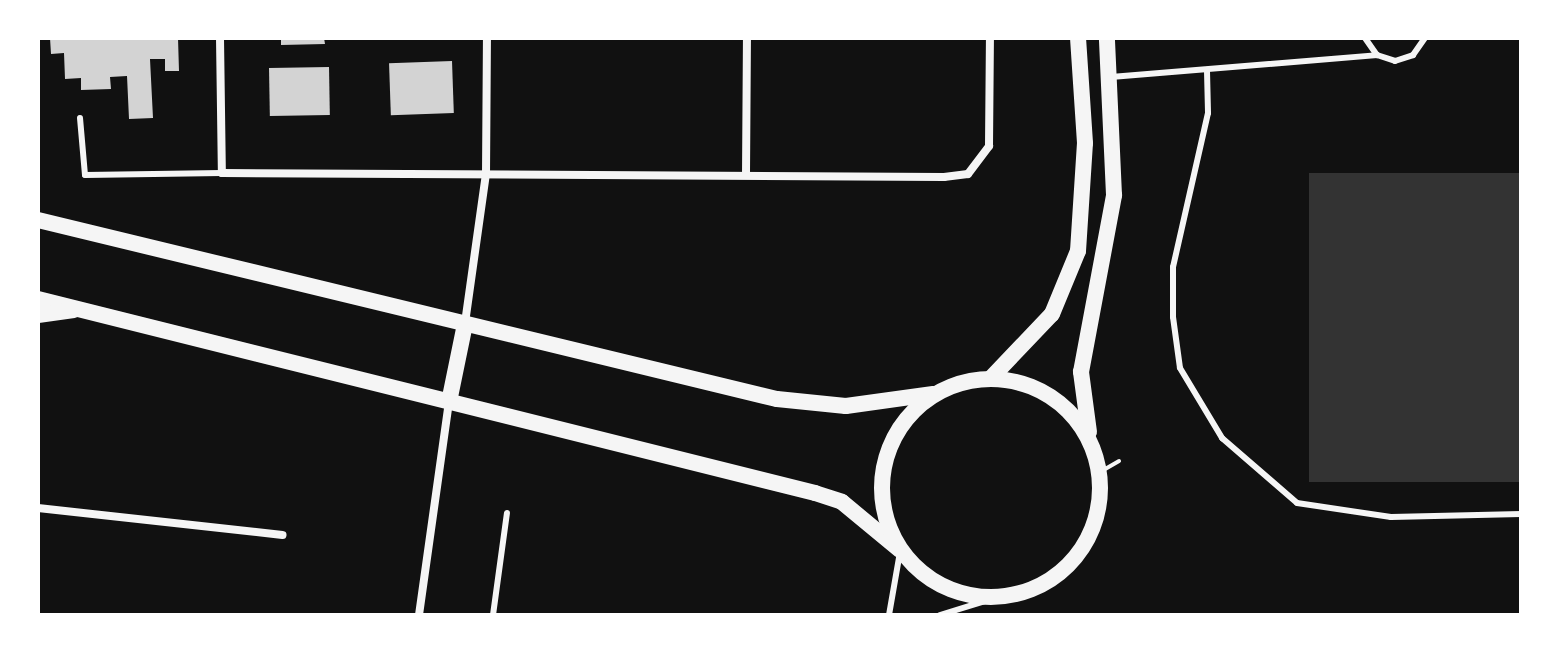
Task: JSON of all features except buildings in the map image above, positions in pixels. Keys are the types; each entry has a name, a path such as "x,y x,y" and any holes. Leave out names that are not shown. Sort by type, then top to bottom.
{"main road":[{"path":"991,378 1052,314 1078,251 1085,143 1078,38"},
{"path":"38,299 815,493 842,502 900,550 926,577 959,594 995,598 1031,591 1062,572 1086,544 1099,509 1100,472 1081,372 1109,250 1111,77 1107,38"},
{"path":"38,220 802,403 877,405 991,378 1029,384 1063,404 1087,435 1100,472"},
{"path":"38,315 83,309"},
{"path":"449,402 465,324"},
{"path":"900,550 881,483 888,448 933,394"}],"street":[{"path":"220,38 222,173 944,177 978,165 989,146 990,38"},
{"path":"465,324 486,174 487,38"},
{"path":"746,175 747,38"},
{"path":"419,615 449,402"},
{"path":"38,508 283,535"}],"lane":[{"path":"1365,38 1377,55"},
{"path":"1111,77 1377,55 1404,60 1425,38"},
{"path":"1207,71 1208,113 1173,267 1173,317 1180,368 1222,438 1265,483 1297,503 1391,517 1521,514"},
{"path":"80,118 85,175 222,173"},
{"path":"493,615 507,513"},
{"path":"889,615 900,550"},
{"path":"940,615 995,598"}],"path":[{"path":"1100,472 1119,461"}],"shaded area":[{"path":"1309,173 1521,173 1521,482 1309,482"}]}
